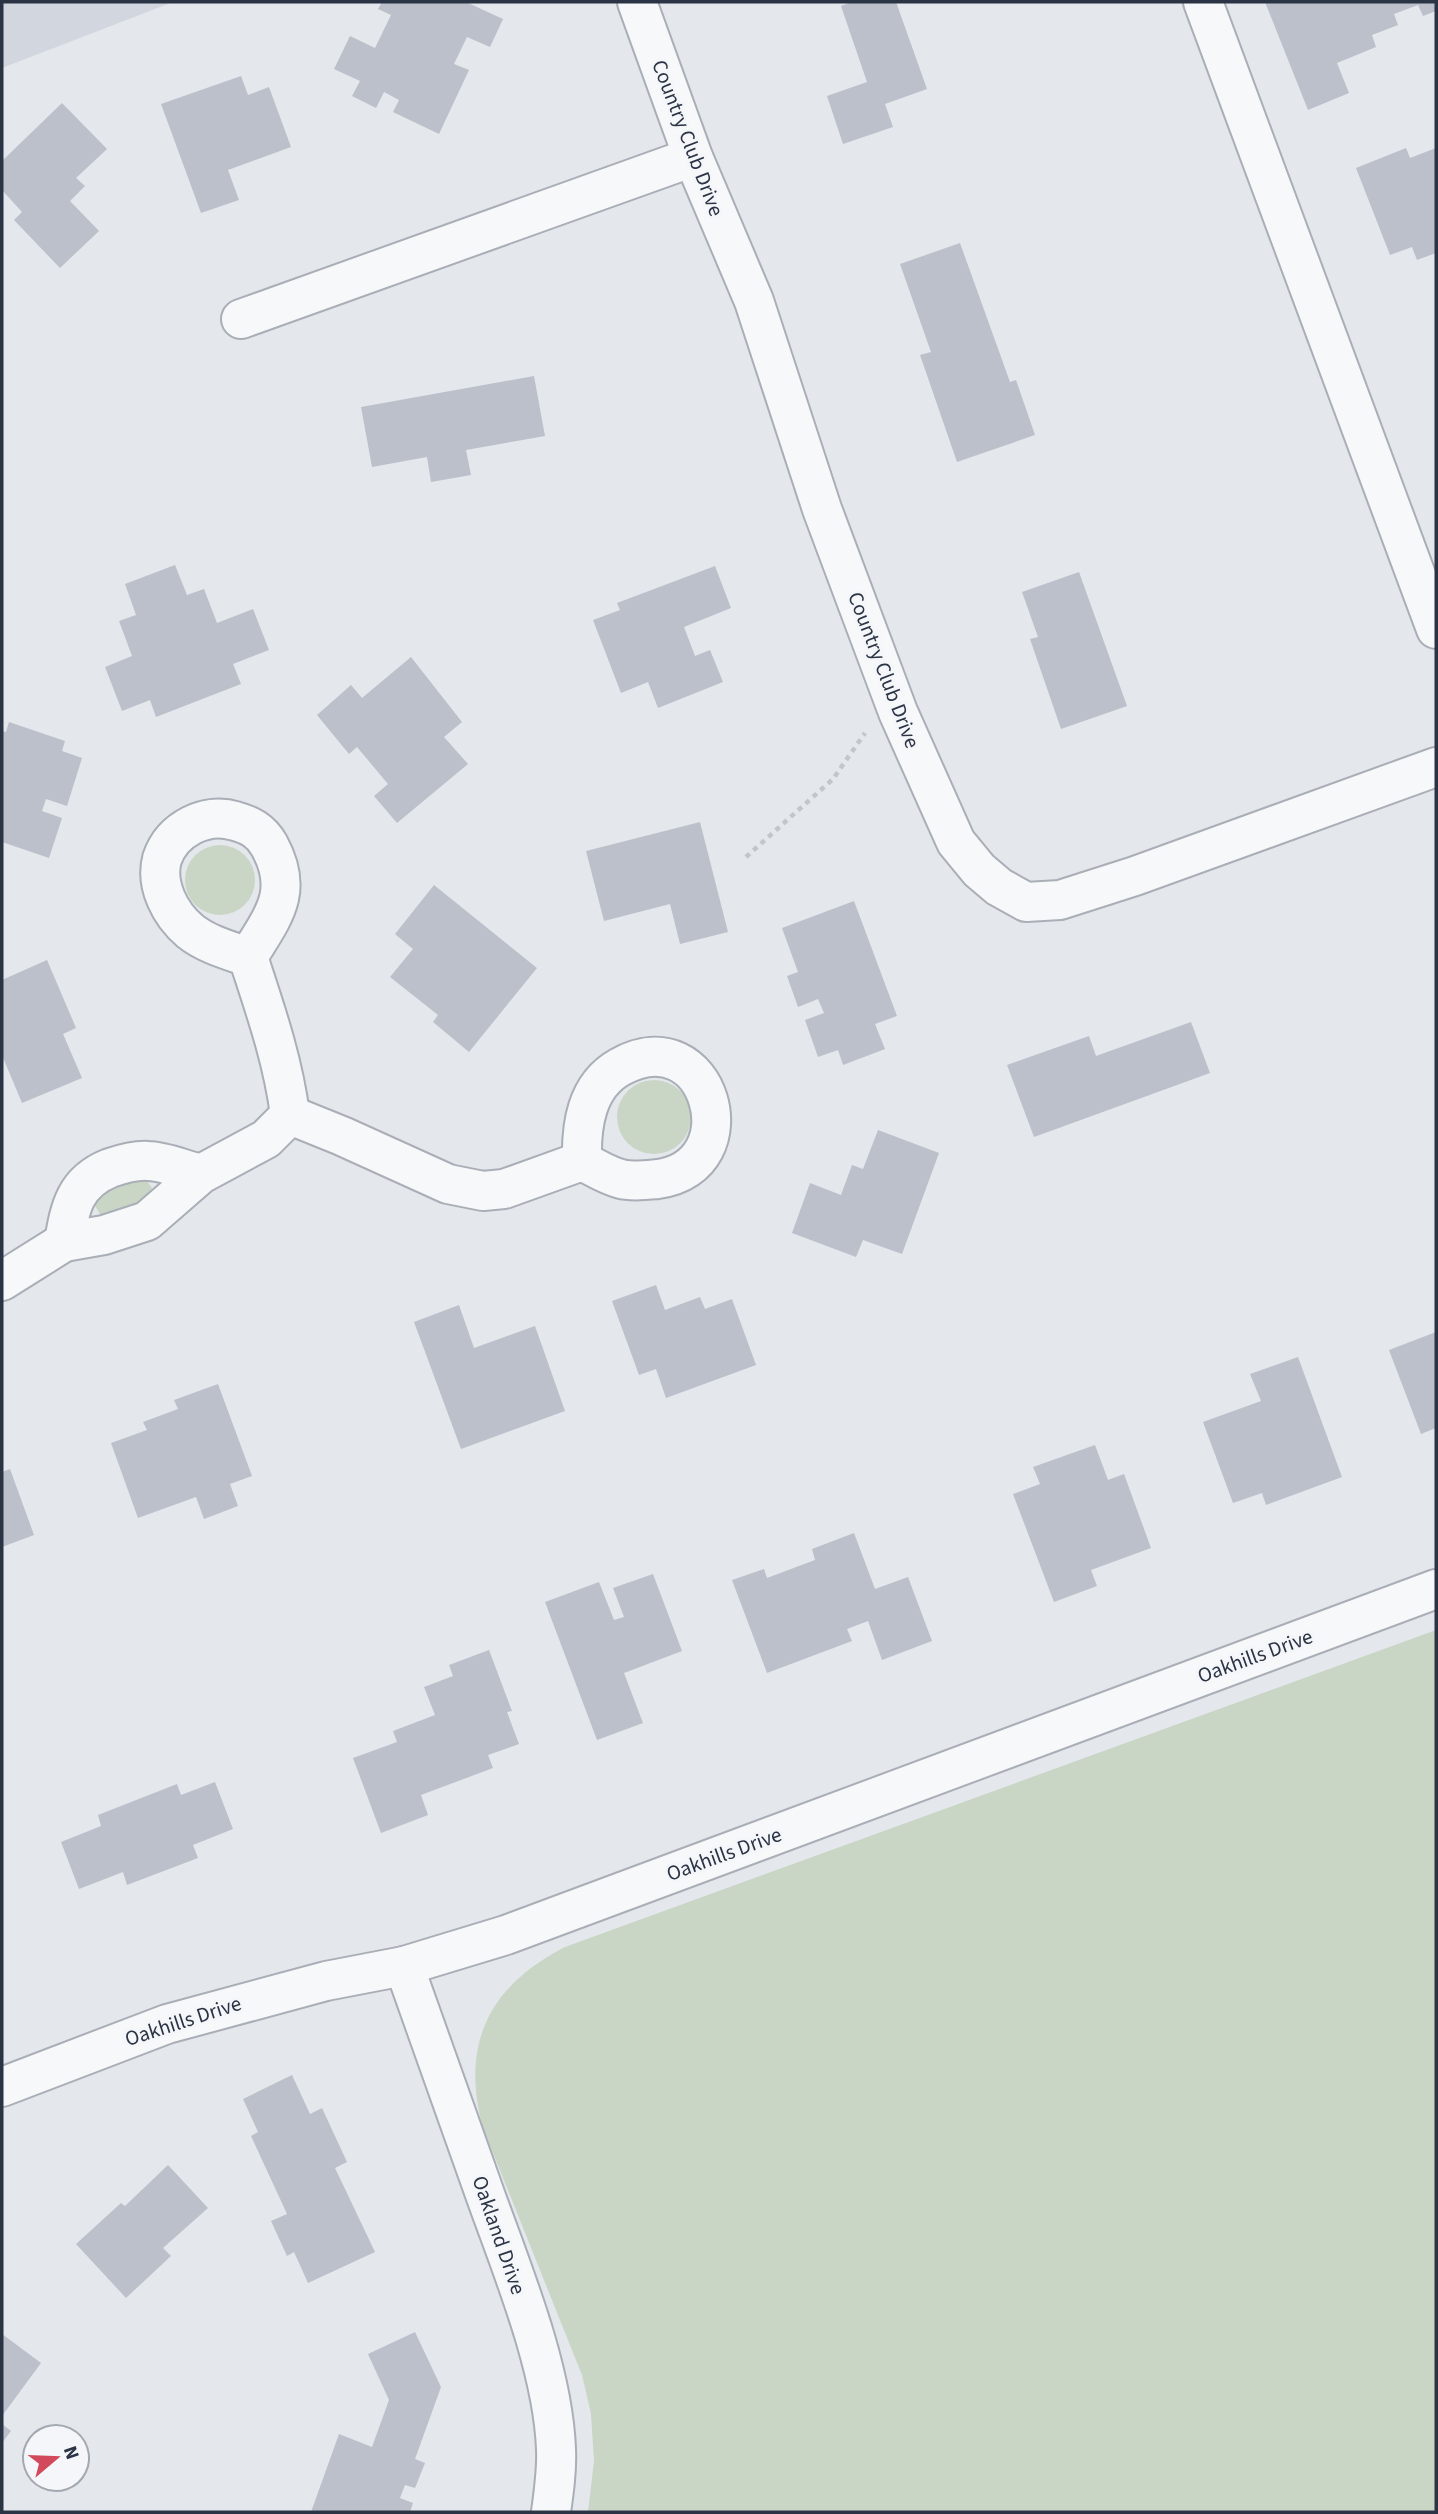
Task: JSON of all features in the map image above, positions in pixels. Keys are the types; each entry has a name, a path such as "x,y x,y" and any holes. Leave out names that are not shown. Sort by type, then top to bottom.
{"street":[{"name":"Country Club Drive","path":"637,2 693,157 754,301 822,509 898,712 956,842 979,870 999,887 1026,902 1060,901 1436,767"},
{"path":"1203,2 1436,629"},
{"path":"241,319 693,157"},
{"path":"248,957 278,1048 290,1115"},
{"path":"290,1115 448,1184 484,1191 504,1189 582,1161"},
{"path":"2,1281 64,1241 104,1235 147,1221 201,1174 266,1139 290,1115"},
{"path":"64,1241 69,1214 82,1185 96,1174 121,1164 149,1161 201,1174"},
{"name":"Oakhills Drive","path":"2,2087 167,2024 326,1981 404,1966 506,1936 1436,1589"},
{"name":"Oakland Drive","path":"404,1966 505,2252 543,2370 552,2411 556,2449 551,2512"}],"path":[{"path":"746,857 833,779 864,734 898,712"}],"shaded area":[{"path":"2,2 173,2 2,68"}],"green space":[{"path":"227,845 240,851 249,860 253,866 253,894 245,905 234,913 213,915 195,905 187,894 185,873 195,855 206,847"},
{"path":"647,1080 661,1080 675,1086 685,1096 691,1117 685,1138 675,1148 661,1154 647,1154 633,1148 623,1138 617,1124 617,1110 623,1096 633,1086"},
{"path":"144,1177 152,1188 146,1203 101,1216 93,1202 94,1192"},
{"path":"1436,1630 1436,2512 588,2512 594,2461 591,2414 582,2375 483,2128 477,2098 475,2070 479,2044 487,2021 500,1999 517,1980 565,1947"}],"building":[{"path":"382,2 466,2 503,19 490,47 467,37 454,64 469,70 439,134 393,112 399,100 384,92 376,108 352,96 360,81 334,69 350,36 375,48 391,15 378,9"},
{"path":"852,2 896,2 927,89 885,104 893,127 843,144 827,96 867,82 841,6"},
{"path":"1265,2 1436,2 1436,11 1423,16 1418,5 1394,14 1398,25 1372,35 1376,47 1337,63 1349,93 1308,110"},
{"path":"241,76 248,95 269,87 291,147 228,170 239,200 201,213 161,104"},
{"path":"62,103 107,149 76,178 85,186 70,201 99,231 60,268 14,220 22,212 2,190 2,161"},
{"path":"1406,148 1410,158 1436,148 1436,253 1417,260 1412,247 1390,255 1356,168"},
{"path":"960,243 1010,382 1016,380 1035,435 957,462 920,355 931,352 900,264"},
{"path":"534,376 545,436 466,450 471,475 431,482 427,457 372,467 361,407"},
{"path":"175,565 187,595 204,589 217,623 253,609 269,650 233,664 241,684 156,717 150,700 122,711 105,667 132,656 119,621 136,615 125,584"},
{"path":"715,566 731,608 684,627 695,656 710,650 723,682 658,708 648,682 621,693 593,620 620,610 617,603"},
{"path":"1079,572 1127,706 1061,729 1030,639 1038,637 1022,592"},
{"path":"411,657 462,722 444,737 468,764 397,823 374,796 388,784 357,747 349,754 317,715 351,685 362,698"},
{"path":"9,722 65,741 62,751 82,758 67,806 46,799 42,811 62,818 49,858 2,842 2,731 6,732"},
{"path":"700,822 728,932 680,944 670,904 604,921 586,851"},
{"path":"434,885 537,968 469,1052 433,1022 438,1015 390,977 413,949 395,934"},
{"path":"854,901 897,1016 875,1024 885,1049 843,1065 838,1050 818,1057 805,1020 824,1013 818,999 798,1007 787,976 798,972 782,928"},
{"path":"47,960 76,1028 63,1034 82,1078 22,1103 2,1055 2,980"},
{"path":"1191,1022 1210,1073 1034,1137 1007,1065 1089,1036 1096,1056"},
{"path":"878,1130 939,1153 902,1254 863,1240 856,1257 792,1233 810,1183 841,1195 852,1165 863,1169"},
{"path":"656,1285 665,1310 700,1297 705,1309 732,1299 756,1365 666,1398 656,1369 639,1375 612,1301"},
{"path":"459,1305 474,1348 535,1326 565,1411 461,1449 414,1322"},
{"path":"1436,1332 1436,1428 1421,1434 1389,1350"},
{"path":"1298,1357 1342,1477 1266,1505 1262,1493 1233,1503 1203,1422 1261,1401 1250,1374"},
{"path":"218,1384 252,1476 230,1484 238,1506 204,1519 196,1497 138,1518 111,1443 147,1430 143,1422 178,1409 174,1400"},
{"path":"1095,1445 1108,1480 1124,1474 1151,1548 1091,1570 1097,1586 1054,1602 1013,1494 1040,1484 1033,1467"},
{"path":"10,1469 34,1535 2,1547 2,1472"},
{"path":"854,1533 875,1589 908,1577 932,1641 882,1660 868,1621 847,1629 852,1641 767,1673 732,1580 764,1569 767,1578 815,1560 812,1549"},
{"path":"653,1574 682,1651 624,1673 643,1723 597,1740 545,1602 599,1582 614,1620 624,1617 613,1588"},
{"path":"489,1650 512,1711 507,1712 519,1744 488,1755 493,1768 421,1795 428,1815 381,1833 353,1758 397,1742 393,1731 435,1715 424,1687 453,1676 449,1665"},
{"path":"215,1782 233,1829 193,1845 198,1858 127,1885 123,1872 79,1889 61,1842 101,1826 98,1815 177,1784 181,1795"},
{"path":"292,2075 310,2114 322,2108 347,2162 335,2168 375,2252 308,2283 294,2252 287,2256 271,2221 287,2214 251,2136 258,2132 243,2099"},
{"path":"168,2165 208,2208 163,2248 171,2256 126,2298 76,2244 121,2203 125,2206"},
{"path":"415,2332 441,2387 415,2459 425,2463 415,2488 405,2485 400,2498 413,2503 410,2512 311,2512 339,2434 372,2447 389,2400 368,2354"},
{"path":"2,2334 41,2363 2,2416"},
{"path":"2,2424 11,2431 2,2443"}]}
